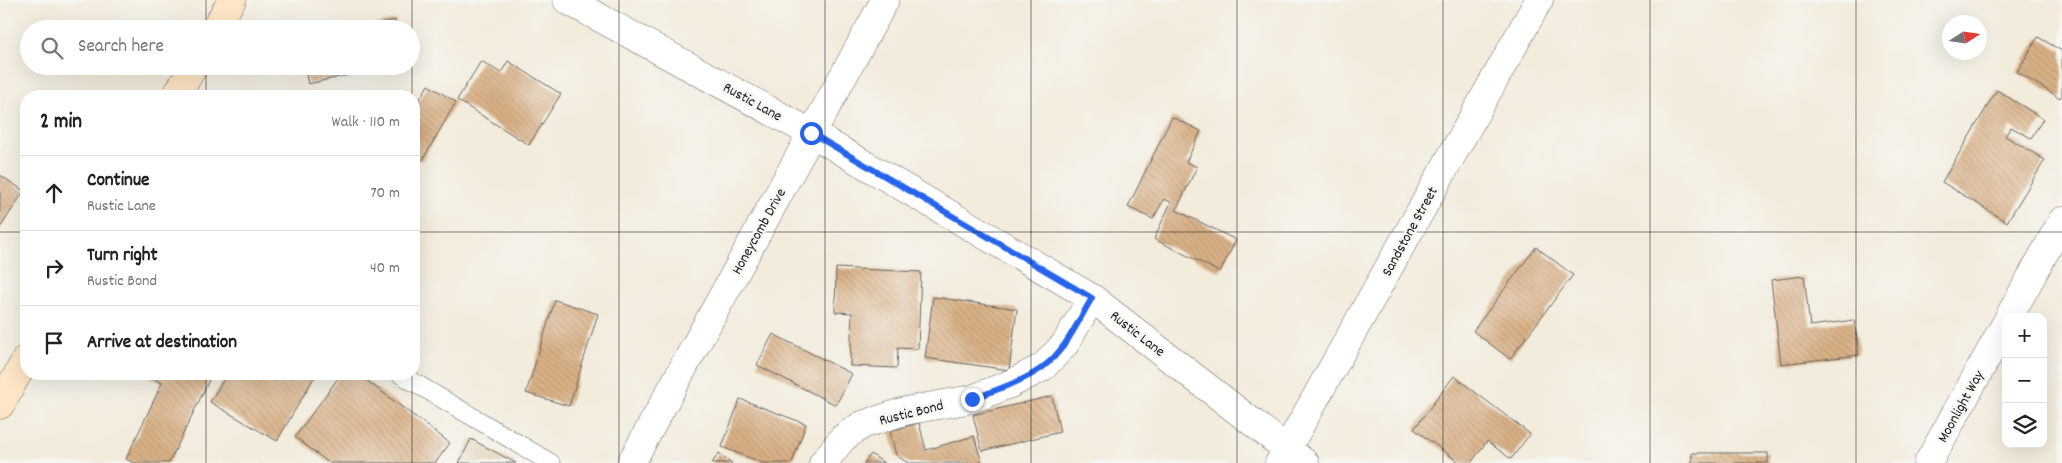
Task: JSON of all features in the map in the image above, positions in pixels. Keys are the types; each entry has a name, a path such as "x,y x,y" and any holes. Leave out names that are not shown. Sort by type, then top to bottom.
{"main road":[{"path":"220,20 232,0"},
{"path":"180,90 189,75"},
{"path":"0,405 20,370"}],"street":[{"name":"Rustic Lane","path":"567,0 811,133 1092,298 1290,458"},
{"name":"Honeycomb Drive","path":"631,463 885,0"},
{"name":"Sandstone Street","path":"1290,458 1539,0"},
{"path":"2011,313 2062,221"},
{"name":"Rustic Bond","path":"823,463 843,438 862,425 905,411 972,399 1010,384 1043,367 1065,344 1092,298"},
{"name":"Moonlight Way","path":"1928,463 2002,330"}],"lane":[{"path":"410,380 551,463"}],"building":[{"path":"2038,37 2062,51 2062,95 2060,98 2017,72"},
{"path":"481,61 501,73 508,61 561,94 529,145 457,100"},
{"path":"306,75 349,75 308,84"},
{"path":"428,85 456,102 422,161 420,160 420,99"},
{"path":"1997,90 2043,119 2031,138 2011,127 2005,136 2045,160 2007,222 1942,182"},
{"path":"1172,117 1201,131 1186,162 1197,167 1176,210 1236,240 1220,272 1154,239 1171,202 1164,199 1153,219 1128,207"},
{"path":"0,175 20,188 20,197 0,228"},
{"path":"1536,247 1573,275 1510,359 1473,331"},
{"path":"836,268 921,272 918,349 898,348 897,368 850,366 852,313 835,312"},
{"path":"1804,276 1810,326 1854,320 1859,355 1781,364 1771,280"},
{"path":"933,297 1017,309 1009,370 925,358"},
{"path":"555,300 598,314 569,406 526,393"},
{"path":"773,334 852,374 836,405 757,365"},
{"path":"1454,376 1530,434 1511,459 1487,441 1471,463 1460,463 1414,429"},
{"path":"156,380 209,380 169,463 134,463 126,459 162,383"},
{"path":"223,380 313,380 277,441 210,402"},
{"path":"337,380 366,380 450,443 435,463 329,463 295,437"},
{"path":"1052,396 1060,432 982,451 973,415"},
{"path":"740,399 806,424 792,463 763,463 722,447"},
{"path":"919,423 926,450 974,436 982,463 908,463 896,455 890,431"},
{"path":"471,439 516,463 459,463"},
{"path":"719,453 732,463 712,463"},
{"path":"1692,453 1768,453 1768,463 1692,463"},
{"path":"871,454 884,463 864,463"}],"route":[{"path":"811,133 1092,298 1065,344 1043,367 1010,384 972,399"}]}
